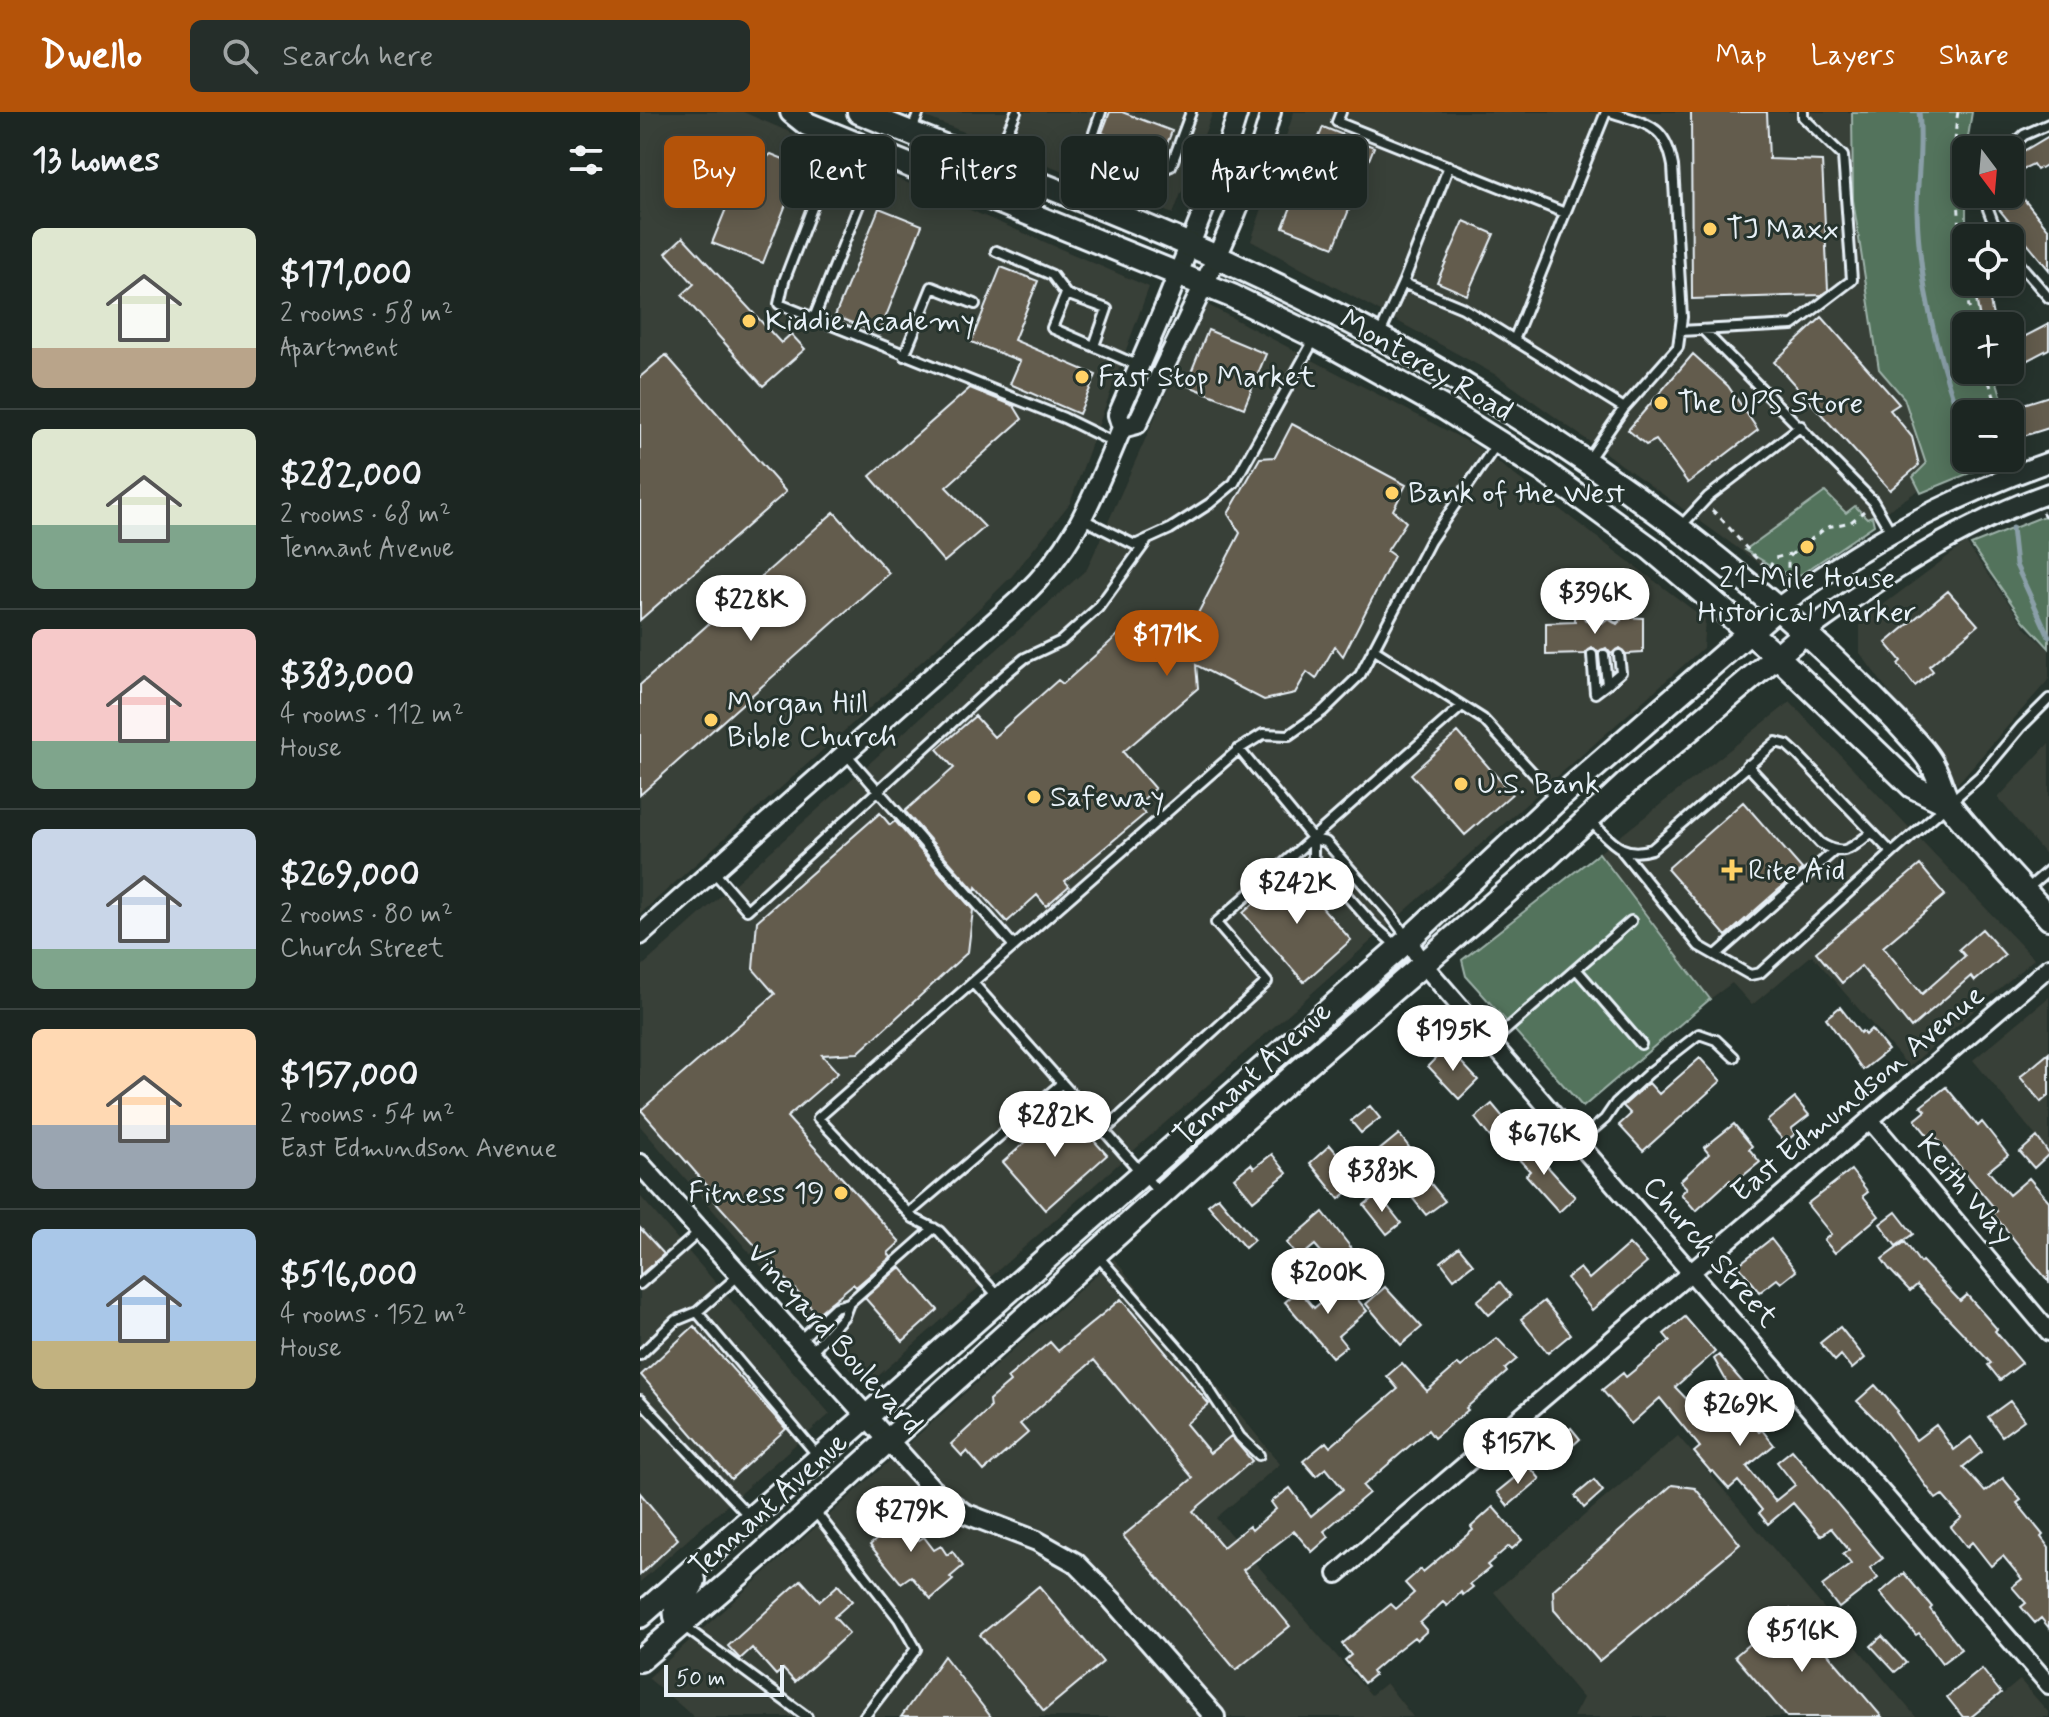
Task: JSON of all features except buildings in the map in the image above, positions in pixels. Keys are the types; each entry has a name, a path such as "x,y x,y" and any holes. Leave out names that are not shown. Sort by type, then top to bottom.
{"main road":[{"name":"Monterey Road","path":"792,112 807,124 837,136"},
{"name":"Monterey Road","path":"859,112 919,136"},
{"name":"Monterey Road","path":"895,159 1203,284 1316,337 1499,442 1618,524 1749,630 1912,786 1949,804"},
{"name":"Monterey Road","path":"1099,208 1189,245 1379,337 1468,387 1586,463 1678,529 1776,609 1896,721 1933,764 1949,804 2049,918"},
{"name":"Tennant Avenue","path":"646,1610 1403,944 1558,799 1776,609"},
{"name":"Tennant Avenue","path":"646,1655 1292,1077 1803,634"},
{"path":"681,1625 674,1615 674,1609 692,1588 694,1580 690,1572"},
{"path":"646,1610 661,1611 662,1616 648,1634 646,1655"}],"street":[{"path":"643,927 713,871 1041,579 1057,561 1083,519 1118,436 1118,415 1221,167 1238,112"},
{"path":"1118,436 1137,424 1215,257 1251,173 1271,112"},
{"path":"1776,609 1891,532 1986,486 2049,462"},
{"path":"1803,634 1954,534 1998,513 2045,501"},
{"name":"Church Street","path":"1403,944 2049,1685"},
{"name":"East Edmundson Avenue","path":"1337,1574 2049,967"},
{"name":"Keith Way","path":"1870,1120 2049,1332"},
{"name":"Vineyard Boulevard","path":"640,1164 803,1349 933,1490 964,1513 1037,1541 1076,1563 1215,1717"}],"lane":[{"path":"911,133 919,112"},
{"path":"1006,136 1016,112"},
{"path":"1093,136 1101,112"},
{"path":"1167,168 1171,166 1191,112"},
{"path":"1341,112 1337,122 1565,213"},
{"path":"1514,340 1608,112 1653,128 1669,143 1673,166 1682,317 1678,347 1624,408 1586,463"},
{"path":"1680,331 1793,325 1852,280 1843,156 1803,117 1803,112"},
{"path":"2023,136 2049,124"},
{"path":"1379,337 1449,166"},
{"path":"812,208 784,281 779,304 904,356 1118,436"},
{"path":"814,318 858,208"},
{"path":"996,251 1052,275 1066,294 1107,309 1094,346"},
{"path":"2024,269 2049,298"},
{"path":"1403,283 1463,308 1624,408"},
{"path":"904,356 932,287 975,304"},
{"path":"1066,294 1052,328 1140,366"},
{"path":"1703,330 1873,501 1891,532"},
{"path":"1083,519 1135,545 1170,529 1209,504 1234,483 1316,337"},
{"path":"1678,529 1708,497 1801,426"},
{"path":"1001,1299 948,1240 909,1213 818,1118 1239,749 1263,734 1289,735 1323,711 1360,675 1430,541 1499,442"},
{"path":"713,871 747,910 1008,672 1025,658 1061,641 1098,608 1148,539"},
{"path":"1590,616 1590,589 1616,617"},
{"path":"1602,602 1602,616"},
{"path":"1373,649 1483,719 1558,799"},
{"path":"1592,655 1595,693 1621,672 1619,655"},
{"path":"1604,655 1607,684"},
{"path":"1588,819 1622,851 1699,946 1750,975 1760,973 1980,776 2049,699"},
{"path":"1104,1131 1267,982 1216,923 1462,706"},
{"path":"1622,851 1636,854 1652,849 1776,742 1787,745 1892,853"},
{"path":"1239,749 1313,839 1326,842 1390,914 1403,944"},
{"path":"846,753 1014,946"},
{"path":"1747,765 1820,843 1834,851 1848,851 1871,833"},
{"path":"1313,839 1313,857 1373,925 1403,944"},
{"path":"1716,955 1834,851"},
{"path":"2025,891 2049,870"},
{"path":"1491,1043 1631,921"},
{"path":"1576,969 1641,1044"},
{"path":"973,983 1161,1196"},
{"path":"1578,1142 1649,1073 1699,1034 1716,1040 1734,1057"},
{"path":"909,1213 1062,1083"},
{"path":"803,1349 835,1307 849,1303 934,1228"},
{"path":"640,1284 700,1232"},
{"path":"1095,1254 1193,1365 1240,1437 1259,1455"},
{"path":"640,1355 675,1321 697,1312 738,1276"},
{"path":"803,1349 844,1316 849,1303"},
{"path":"697,1312 820,1457"},
{"path":"640,1400 751,1518"},
{"path":"812,1508 899,1619 916,1649 864,1717"},
{"path":"681,1625 807,1717"}],"path":[{"path":"1958,112 1955,138 1958,210 1963,274 1970,312"},
{"path":"2045,501 2049,522"},
{"path":"1712,510 1748,553 1777,573 1787,575 1788,559 1792,554 1827,527 1851,522 1864,511"},
{"path":"1769,568 1775,558 1792,554"}],"shaded area":[{"path":"640,112 743,112 799,136 781,136 781,208 895,208 895,178 911,184 911,208 966,208 1149,287 1070,503 1012,576 959,628 640,914"},
{"path":"913,112 1213,112 1204,136 1183,136 1183,188 1173,214 1158,208 1167,208 1167,136 1061,136 1061,170 1045,164 1045,136 974,136"},
{"path":"1294,112 1854,112 1940,476 1782,580 1498,376 1251,241 1262,208 1367,208 1367,136 1286,136"},
{"path":"1206,304 1476,446 1705,619 1703,648 876,1378 857,1377 640,1126 640,968 1087,569"},
{"path":"1966,543 2027,629 2049,650 2049,679 1957,784 1860,653 1860,622"},
{"path":"1790,702 2034,959 1909,1067 1812,955 1752,1005 1732,983 1710,999 1599,853"},
{"path":"2049,743 2049,859 1998,798"},
{"path":"2049,997 2049,1152 1973,1060"},
{"path":"640,1196 830,1414 640,1582"},
{"path":"1114,1259 1280,1464 1216,1518 1371,1695 1386,1683 1413,1717 694,1717 648,1678"},
{"path":"1678,1436 1916,1717 1573,1717 1583,1698 1494,1592"},
{"path":"2020,1680 2049,1713 2049,1717 1975,1717"}],"green space":[{"path":"1852,112 1972,112 1968,136 1952,136 1952,208 1966,208 1966,224 1952,224 1952,296 1975,296 1978,312 1952,312 1952,384 1997,384 2003,400 1952,400 1952,472 1972,472 1921,493 1913,477 1926,464 1904,398 1879,369 1853,200"},
{"path":"1825,492 1846,513 1855,506 1867,518 1872,516 1874,525 1797,577 1780,571 1745,550"},
{"path":"2049,514 2049,648 2024,621 1971,545"},
{"path":"1599,853 1710,999 1583,1107 1466,976 1462,960"}],"waterway":[{"path":"1919,112 1917,211 1922,268 1939,353 1954,400"},
{"path":"2012,528 2016,565 2049,637"}],"place":[{"name":"TJ Maxx","path":"1710,229"},
{"name":"Kiddie Academy","path":"749,321"},
{"name":"Fast Stop Market","path":"1082,377"},
{"name":"The UPS Store","path":"1661,403"},
{"name":"Bank of the West","path":"1392,493"},
{"name":"21-Mile House Historical Marker","path":"1807,547"},
{"name":"Morgan Hill Bible Church","path":"711,720"},
{"name":"U.S. Bank","path":"1461,784"},
{"name":"Safeway","path":"1034,797"},
{"name":"Rite Aid","path":"1732,870"},
{"name":"Fitness 19","path":"841,1193"}]}
